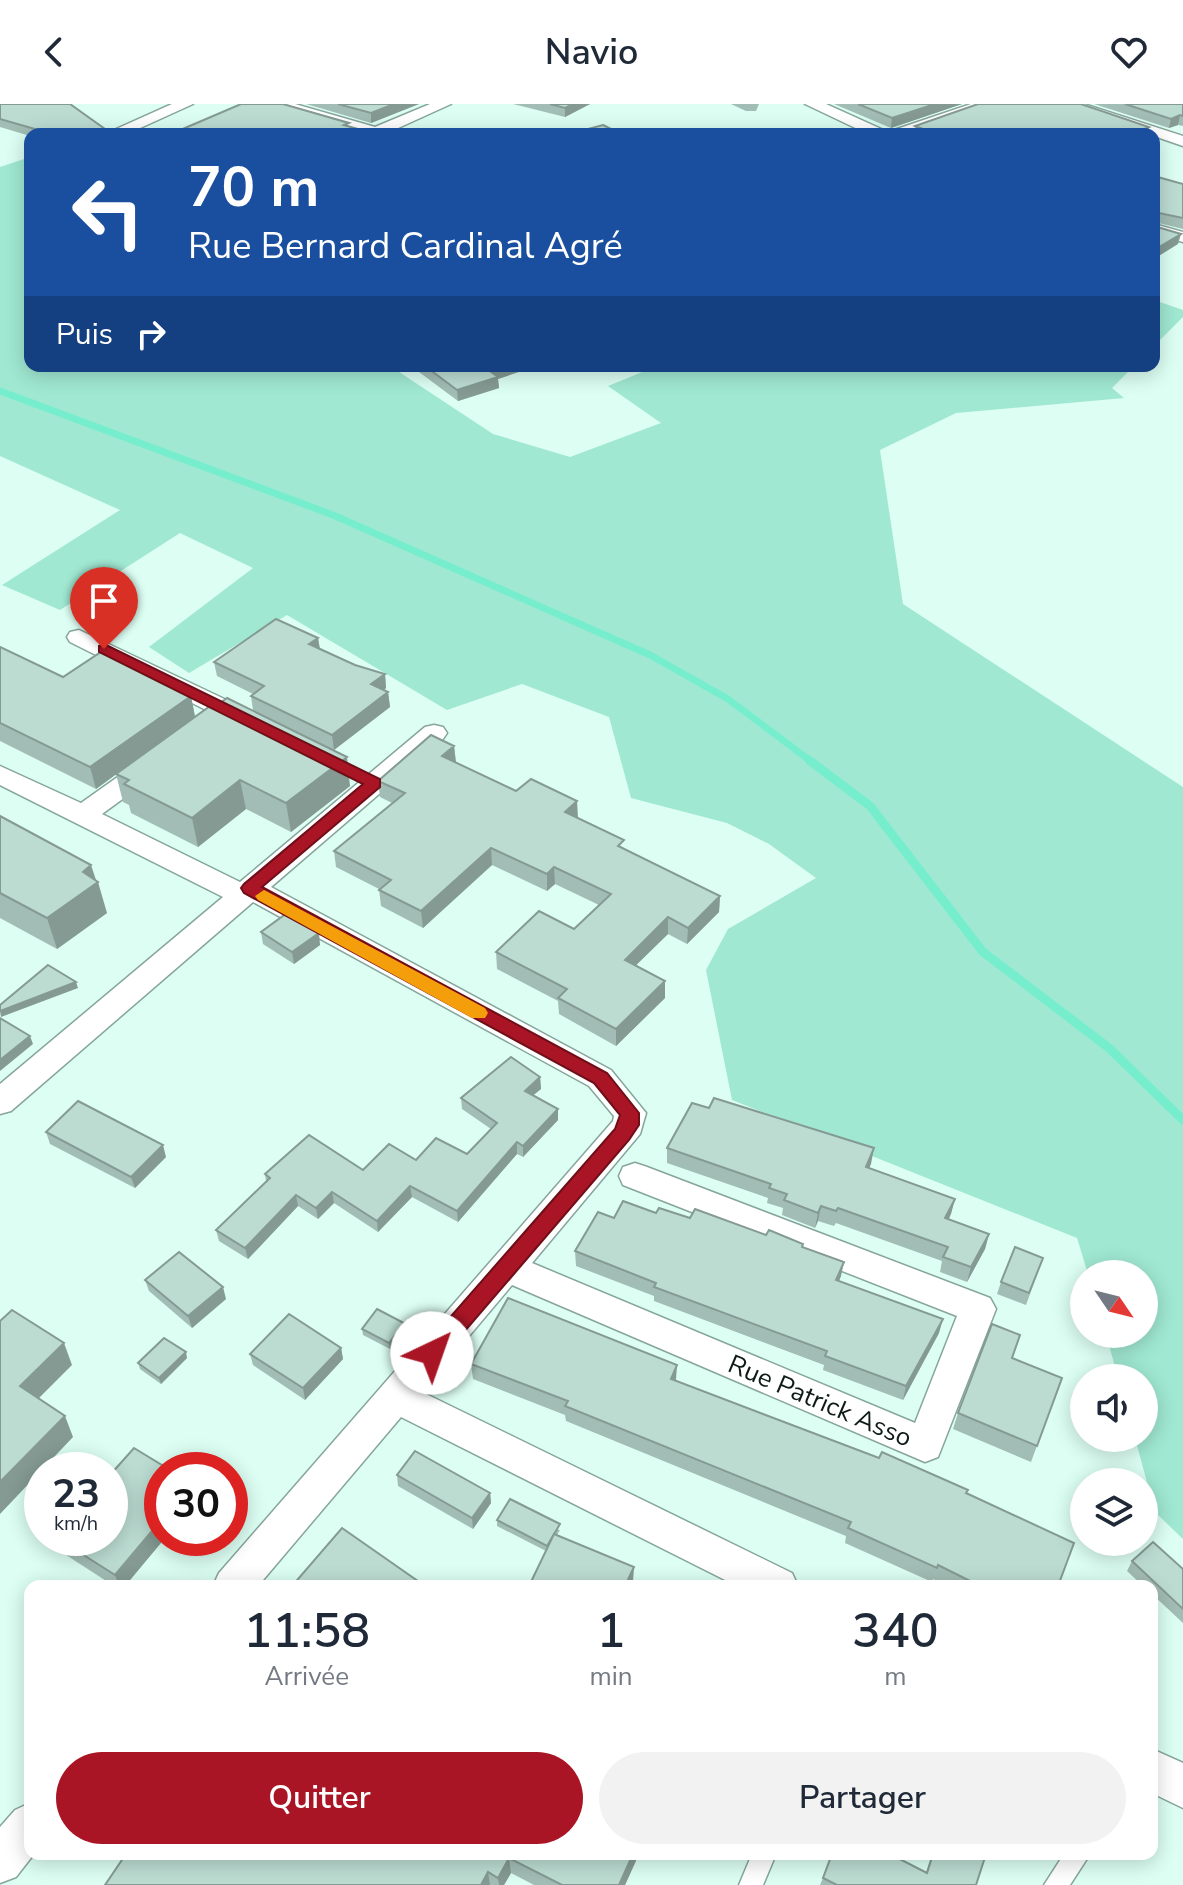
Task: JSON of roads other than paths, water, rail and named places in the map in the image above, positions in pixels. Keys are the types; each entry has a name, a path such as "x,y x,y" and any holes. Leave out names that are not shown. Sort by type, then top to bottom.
{"street":[{"path":"127,128 185,104"},
{"path":"278,104 362,128"},
{"path":"386,128 443,104"},
{"path":"813,104 867,128"},
{"path":"912,128 986,104"},
{"path":"1069,104 1143,128"},
{"path":"1160,134 1183,141"},
{"path":"1160,231 1183,237"},
{"path":"79,637 268,730"},
{"path":"203,728 228,710"},
{"path":"0,1102 434,733"},
{"path":"83,815 167,754"},
{"path":"348,770 374,783"},
{"path":"0,774 246,892 600,1078 630,1113 629,1125 622,1134 238,1580"},
{"name":"Rue Patrick Asso","path":"508,1268 925,1445 978,1309 635,1176"},
{"path":"394,1396 766,1580"},
{"path":"1158,1773 1183,1786"},
{"path":"0,1861 24,1832"}],"lane":[{"path":"751,1885 761,1860"},
{"path":"1056,1885 1074,1860"}],"waterway":[{"path":"0,391 333,515 650,655 728,699 812,762"},
{"path":"809,760 870,806 983,952 1109,1048 1183,1120"}]}
